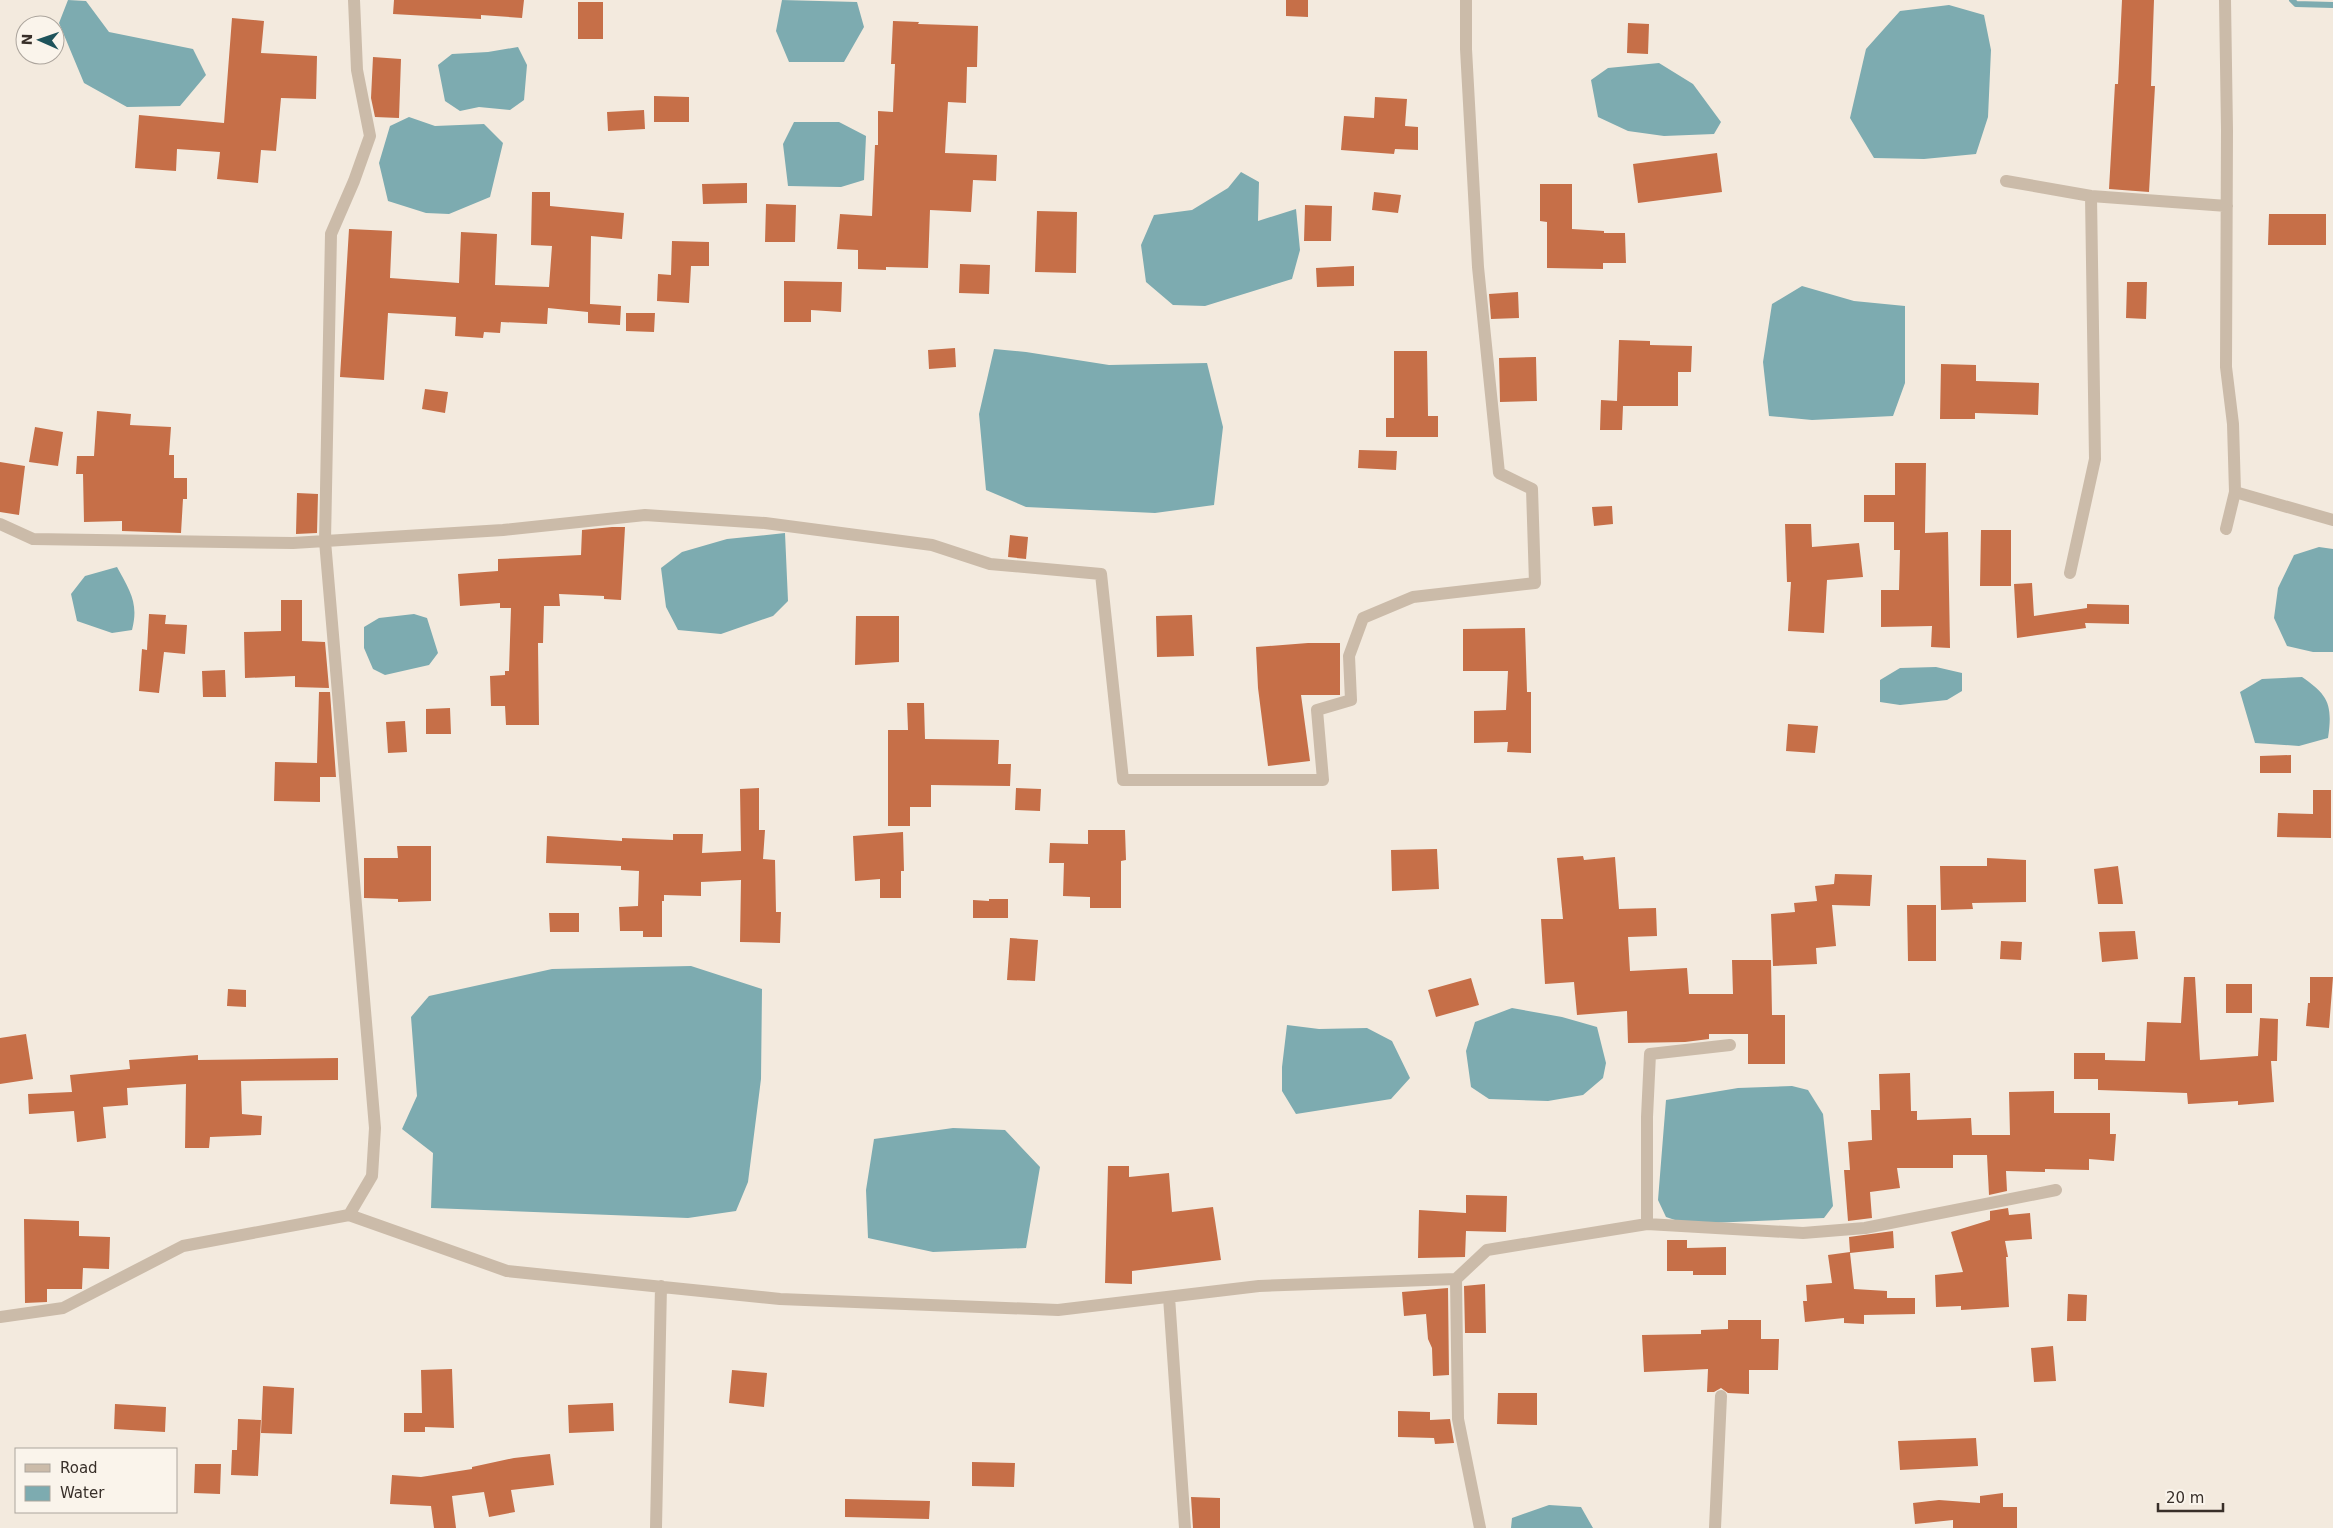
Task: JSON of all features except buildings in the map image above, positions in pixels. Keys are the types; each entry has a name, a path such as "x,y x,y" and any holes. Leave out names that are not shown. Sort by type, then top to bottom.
{"street":[{"path":"349,1215 372,1176 375,1128 325,541 331,234 354,181 370,136 357,70 354,0"},
{"path":"0,524 33,539 293,543 502,530 645,515 765,523 932,544 990,564 1101,574 1122,780 1323,780 1316,710 1351,700 1349,656 1363,618 1413,597 1535,583 1532,489 1499,473 1478,268 1466,49 1466,0"},
{"path":"2226,0 2226,367 2233,424 2235,492 2226,529"},
{"path":"2006,180 2091,196 2227,206"},
{"path":"2070,572 2095,459 2091,196"},
{"path":"2235,492 2333,520"},
{"path":"1647,1224 1647,1117 1650,1054 1730,1045"},
{"path":"0,1317 63,1308 183,1246 349,1215 507,1271 780,1298 1058,1310 1258,1286 1456,1279 1487,1250 1647,1224 1802,1233 1866,1228 2056,1190"},
{"path":"1456,1279 1458,1419 1480,1528"},
{"path":"656,1528 661,1286"},
{"path":"1169,1297 1185,1528"},
{"path":"1715,1528 1721,1396"}],"water":[{"path":"68,0 86,1 109,32 193,49 206,75 180,106 127,107 84,83 65,37 65,15 62,15"},
{"path":"782,0 857,2 864,27 844,62 789,62 776,31"},
{"path":"1949,5 1984,15 1991,50 1988,117 1976,154 1924,159 1874,158 1850,118 1866,49 1900,11"},
{"path":"518,47 527,65 524,100 510,110 479,107 460,111 445,101 438,65 452,54 488,52"},
{"path":"1659,63 1693,84 1721,122 1714,134 1664,136 1628,131 1598,117 1591,80 1608,68"},
{"path":"409,117 435,126 484,124 503,143 490,197 449,214 426,213 388,201 379,163 390,126"},
{"path":"794,122 839,122 866,136 864,180 841,187 788,186 783,144"},
{"path":"1241,172 1259,182 1258,221 1296,209 1300,250 1292,279 1205,306 1173,305 1146,282 1141,245 1154,215 1192,210 1228,188"},
{"path":"1802,286 1854,301 1905,306 1905,383 1893,416 1812,420 1769,416 1763,362 1772,304"},
{"path":"994,349 1109,365 1207,363 1223,427 1214,505 1155,513 1026,507 986,490 979,414"},
{"path":"785,533 788,601 773,616 721,634 678,630 666,607 661,568 682,552 727,539"},
{"path":"2319,547 2333,549 2333,652 2313,652 2287,646 2274,618 2278,588 2294,555"},
{"path":"117,567 129,590 134,605 132,630 112,633 77,621 71,594 85,576"},
{"path":"414,614 427,618 438,653 429,665 385,675 373,669 364,648 364,627 379,618"},
{"path":"1936,667 1962,673 1962,691 1947,700 1900,705 1880,702 1880,680 1900,668"},
{"path":"2302,677 2318,689 2327,701 2330,717 2328,738 2299,746 2255,743 2240,692 2262,679"},
{"path":"691,966 762,989 761,1079 748,1182 736,1211 688,1218 431,1208 433,1153 402,1129 417,1096 411,1017 429,996 552,969"},
{"path":"1512,1008 1562,1017 1597,1027 1606,1063 1603,1078 1583,1095 1548,1101 1489,1099 1471,1087 1466,1051 1475,1022"},
{"path":"1287,1025 1319,1029 1367,1028 1392,1041 1410,1078 1391,1099 1296,1114 1282,1091 1282,1067"},
{"path":"1792,1086 1808,1090 1823,1114 1833,1206 1824,1218 1687,1224 1666,1217 1658,1200 1666,1100 1738,1088"},
{"path":"953,1128 1005,1130 1040,1167 1026,1248 933,1252 868,1238 866,1190 874,1139"},
{"path":"1549,1505 1581,1507 1593,1528 1511,1528 1512,1518"}],"waterway":[{"path":"2292,0 2296,4 2333,5"}]}
